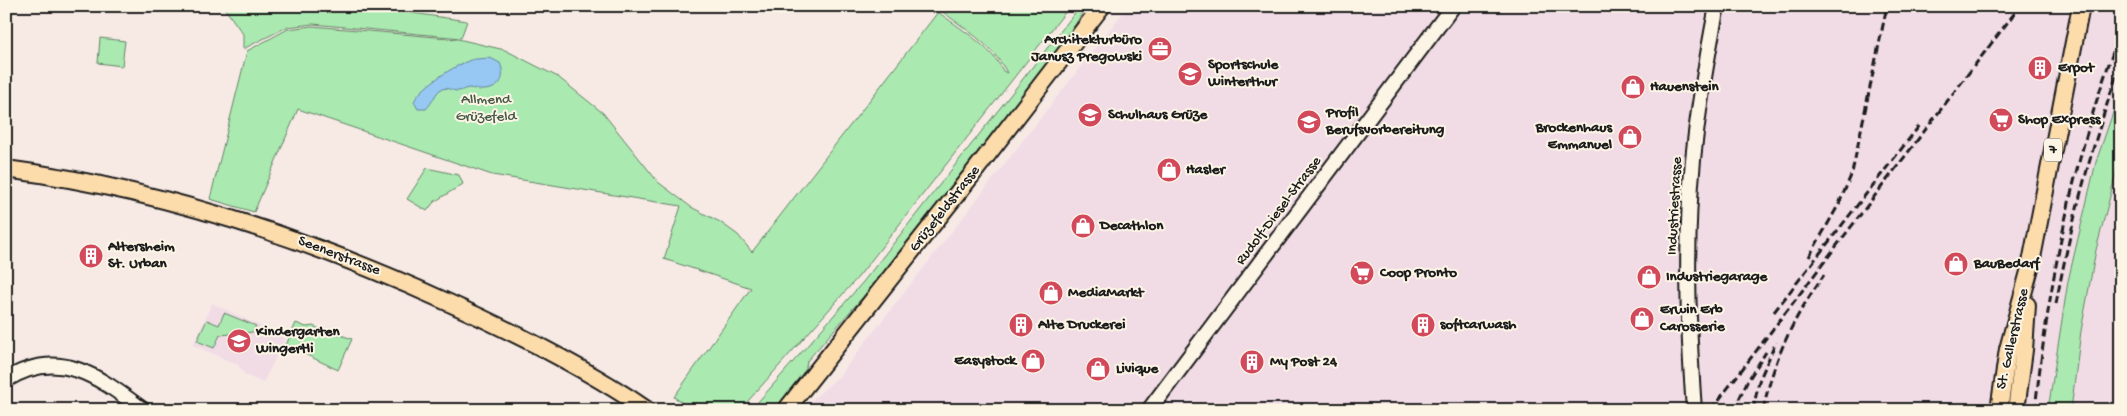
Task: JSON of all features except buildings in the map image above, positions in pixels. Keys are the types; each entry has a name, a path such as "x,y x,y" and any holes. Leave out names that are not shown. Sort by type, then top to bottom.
{"main road":[{"name":"Grüzefeldstrasse","path":"786,410 971,176 1102,6"},
{"name":"St. Gallerstrasse","path":"1999,410 2008,349 2030,268 2081,6"},
{"name":"Seenerstrasse","path":"6,169 64,177 196,208 317,247 390,276 496,324 575,366 647,410"},
{"name":"St. Gallerstrasse","path":"2016,410 2024,350 2030,268"}],"street":[{"name":"Rudolf-Diesel-Strasse","path":"1149,410 1453,6"},
{"name":"Industriestrasse","path":"1694,410 1688,300 1693,161 1699,105 1717,6"},
{"path":"6,380 29,368 64,366 79,369 108,384 143,410"}],"shaded area":[{"path":"1128,6 2121,6 2121,89 2096,162 2068,281 2048,410 805,410 813,399 839,376"},
{"path":"2121,154 2121,410 2071,410 2081,331 2096,250"},
{"name":"Kindergarten Wingertli","path":"212,303 286,338 263,383 245,375 238,365 193,345"}],"green space":[{"path":"223,6 304,6 392,10 467,21 461,38 313,24 287,27 243,49 243,34"},
{"name":"Allmend Grüzefeld","path":"935,6 1070,6 859,276 740,410 692,410 674,397 751,288 664,259 681,206 492,175 298,109 254,212 210,199 247,51 288,29 312,26 458,39 505,50 558,77 603,113 658,182 691,207 720,222 738,235 752,252 938,12 983,46 998,62 1003,71 1007,73 985,44"},
{"path":"1078,9 1083,12 1062,46 869,290 807,361 805,374 776,410 751,410 863,282"},
{"path":"100,38 125,41 122,66 98,63"},
{"path":"2121,89 2121,154 2096,250 2081,331 2071,410 2048,410 2068,281 2096,162"},
{"path":"427,168 459,175 463,184 434,202 427,211 407,199"},
{"path":"224,313 256,326 253,332 220,335 214,348 197,341 207,320 219,325"},
{"path":"296,323 306,327 313,326 333,335 338,334 352,339 338,370 286,345"}],"water":[{"path":"490,58 500,63 502,68 502,77 498,85 482,90 471,88 458,91 442,89 426,109 418,109 414,102 417,97 436,79 469,61"}],"railway":[{"path":"1809,257 1839,204 1852,173 1887,6"},
{"path":"1711,410 2020,6"},
{"path":"2035,410 2048,314 2066,218 2090,124 2104,77 2121,31"},
{"path":"2056,304 2084,182 2101,122 2121,63"},
{"path":"1774,312 1920,125"},
{"path":"1763,410 1773,373 1786,339 1803,307 1824,275"},
{"path":"1753,410 1759,381 1776,342"},
{"path":"1734,410 1747,382 1766,352"}],"place":[{"name":"Architekturbüro Janusz Pregowski","path":"1160,49"},
{"name":"Erpot","path":"2040,68"},
{"name":"Sportschule Winterthur","path":"1190,74"},
{"name":"Hauenstein","path":"1633,87"},
{"name":"Schulhaus Grüze","path":"1090,115"},
{"name":"Shop Express","path":"2001,120"},
{"name":"Profil Berufsvorbereitung","path":"1309,122"},
{"name":"Brockenhaus Emmanuel","path":"1630,137"},
{"name":"Hasler","path":"1169,170"},
{"name":"Decathlon","path":"1083,226"},
{"name":"Altersheim St. Urban","path":"91,256"},
{"name":"BauBedarf","path":"1956,264"},
{"name":"Coop Pronto","path":"1362,273"},
{"name":"Industriegarage","path":"1649,277"},
{"name":"MediaMarkt","path":"1051,293"},
{"name":"Erwin Erb Carosserie","path":"1642,319"},
{"name":"Alte Druckerei","path":"1021,325"},
{"name":"softcarwash","path":"1423,325"},
{"name":"Kindergarten Wingertli","path":"239,341"},
{"name":"Easystock","path":"1033,361"},
{"name":"My Post 24","path":"1252,362"},
{"name":"Livique","path":"1098,369"}]}
